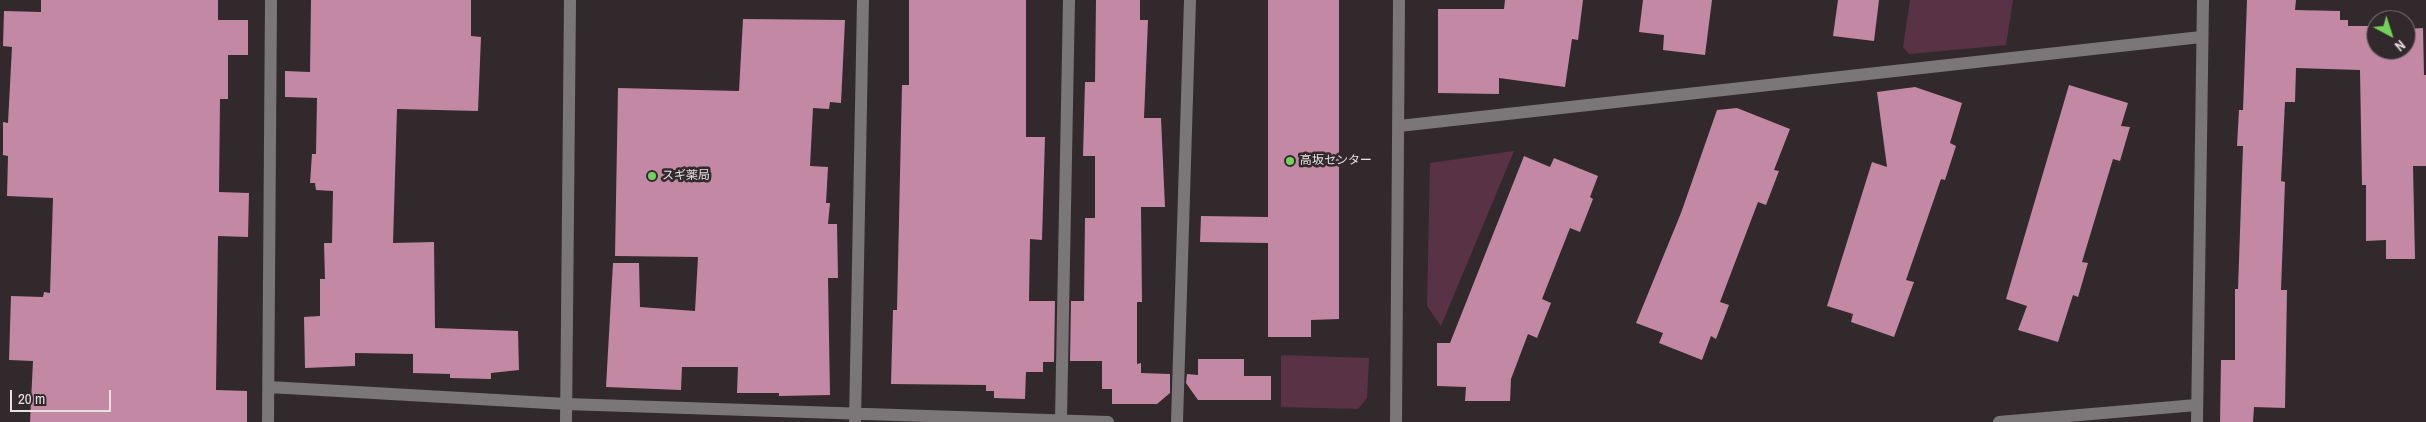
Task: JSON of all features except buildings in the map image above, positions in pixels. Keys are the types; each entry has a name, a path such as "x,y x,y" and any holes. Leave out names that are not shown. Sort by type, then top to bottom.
{"street":[{"path":"268,422 271,0"},
{"path":"566,422 570,0"},
{"path":"855,417 863,0"},
{"path":"1061,419 1069,0"},
{"path":"1177,422 1190,0"},
{"path":"1396,422 1399,0"},
{"path":"2196,422 2203,0"},
{"path":"1399,126 2201,37"},
{"path":"268,387 566,404 855,417 1061,419 1108,422"},
{"path":"1999,422 2196,406"}],"shaded area":[{"path":"1910,0 2013,0 2006,45 1909,54 1903,47"},
{"path":"1514,151 1441,326 1427,306 1430,163"},
{"path":"1281,355 1369,358 1367,398 1358,409 1281,407"}],"place":[{"name":"高坂センター","path":"1290,161"},
{"name":"スギ薬局","path":"652,176"}]}
